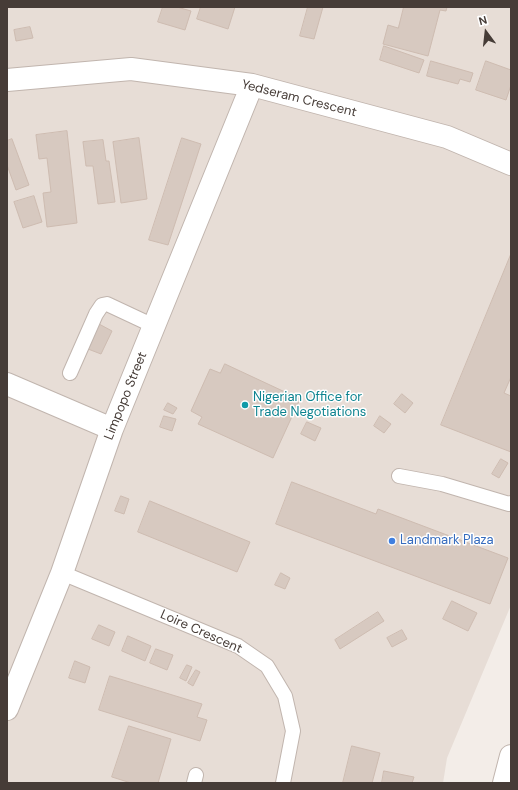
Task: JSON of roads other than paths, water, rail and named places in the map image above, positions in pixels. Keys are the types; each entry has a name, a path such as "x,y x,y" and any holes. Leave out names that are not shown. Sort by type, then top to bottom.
{"street":[{"name":"Yedseram Crescent","path":"7,80 130,69 252,85 447,137 511,164"},
{"name":"Limpopo Street","path":"7,709 14,668 62,573 112,429 252,85"},
{"path":"7,384 112,429"},
{"path":"504,783 511,756"}],"lane":[{"path":"70,373 96,314 102,305 107,304 154,326"},
{"path":"399,476 442,484 509,504 511,503"},
{"name":"Loire Crescent","path":"62,573 238,646 267,666 285,696 293,731 283,783"}],"place":[{"name":"Nigerian Office for Trade Negotiations","path":"245,405"},
{"name":"Landmark Plaza","path":"392,541"}]}
